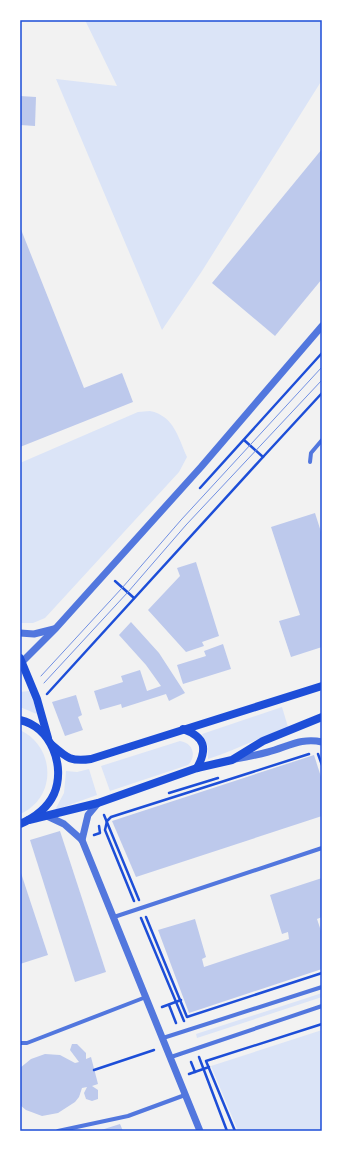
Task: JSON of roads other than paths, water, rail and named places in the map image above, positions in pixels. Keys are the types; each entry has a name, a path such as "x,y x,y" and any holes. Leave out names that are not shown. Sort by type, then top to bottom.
{"main road":[{"path":"21,661 37,700 50,742 57,758 58,776 54,794 44,809 29,820"},
{"path":"20,720 38,729 68,758 84,760 322,686"},
{"path":"20,824 29,820 98,803 197,768 232,760 263,741 322,717"},
{"path":"183,729 200,737 203,744 204,752 197,768"}],"street":[{"path":"21,661 56,628 201,467 322,326"},
{"path":"310,462 311,453 322,440"},
{"path":"20,633 34,634 56,628"},
{"path":"232,760 268,752 302,740 322,742"},
{"path":"82,840 88,815 98,803"},
{"path":"47,816 64,824 82,840 171,1056 200,1131"},
{"path":"114,917 322,848"},
{"path":"163,1038 322,987"},
{"path":"20,1043 27,1043 146,997"},
{"path":"171,1056 322,1006"},
{"path":"58,1131 128,1116 185,1095"}],"tram line":[{"path":"41,676 122,588 181,520 322,367"},
{"path":"44,683 128,592 186,525 322,380"}]}
